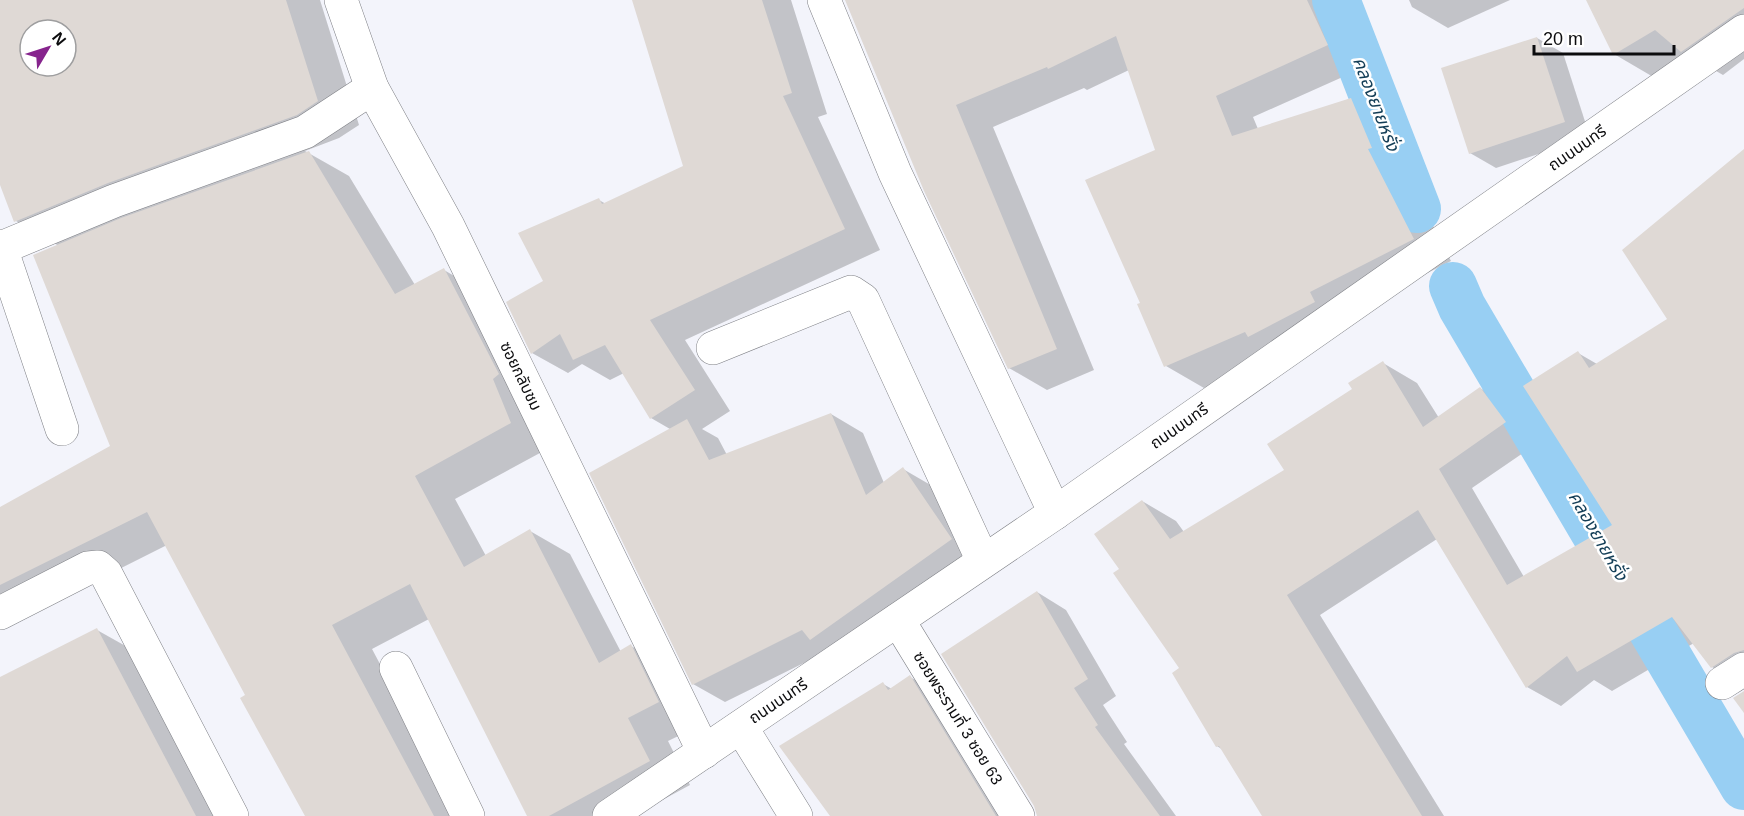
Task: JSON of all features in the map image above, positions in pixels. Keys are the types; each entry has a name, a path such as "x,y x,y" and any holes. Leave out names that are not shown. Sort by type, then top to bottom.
{"street":[{"name":"ซอยกลับชม","path":"341,0 372,88 448,226 704,752"},
{"path":"824,0 895,173 1055,513"},
{"name":"ถนนนนทรี","path":"609,816 1055,513 1744,31"},
{"path":"62,429 1,247 114,201 305,132 372,88"},
{"path":"713,348 851,292 858,294 863,300 983,561"},
{"path":"0,613 88,568 98,567 106,574 232,816"},
{"name":"ซอยพระรามที่ 3 ซอย 63","path":"898,620 1018,816"},
{"path":"396,668 468,816"},
{"path":"741,727 796,816"}],"building":[{"path":"0,0 286,0 318,101 297,115 108,183 14,222 0,185"},
{"path":"632,0 762,0 792,93 783,96 845,229 650,320 695,390 650,419 605,345 573,360 560,334 531,354 506,302 543,281 518,233 599,198 602,204 683,166"},
{"path":"845,0 1307,0 1328,45 1216,96 1232,136 1351,98 1372,148 1368,149 1414,239 1310,292 1315,302 1248,337 1245,332 1164,367 1137,304 1140,303 1085,180 1155,150 1116,36 1048,69 1047,67 956,105 1057,349 1008,369 924,191"},
{"path":"1586,0 1744,0 1744,8 1681,52 1655,30 1613,55"},
{"path":"1537,37 1565,122 1469,154 1441,68"},
{"path":"1744,149 1744,650 1734,653 1711,668 1672,617 1577,672 1567,656 1526,688 1418,510 1287,595 1422,816 1262,816 1219,746 1216,747 1172,673 1179,668 1113,573 1119,569 1094,534 1142,500 1170,539 1284,470 1267,444 1352,389 1348,383 1383,361 1423,427 1480,387 1506,422 1439,469 1507,585 1612,525 1523,386 1578,351 1589,368 1667,319 1622,250"},
{"path":"309,151 395,294 444,268 499,374 493,379 511,423 415,476 464,567 530,529 599,663 631,644 659,702 628,718 650,761 549,816 527,816 410,584 332,625 434,816 305,816 240,698 245,695 147,512 0,585 0,507 110,446 33,255 121,218"},
{"path":"831,413 866,495 903,467 952,539 810,640 802,630 692,685 589,473 687,419 709,460"},
{"path":"1037,591 1088,679 1074,688 1098,725 1095,727 1160,816 1037,816 1034,806 941,654"},
{"path":"97,628 196,816 0,816 0,677"},
{"path":"910,675 996,816 830,816 779,746 883,682 888,690"},
{"path":"1744,691 1744,713 1733,698"}],"waterway":[{"name":"คลองยายหรั่ง","path":"1336,0 1417,209"},
{"name":"คลองยายหรั่ง","path":"1453,286 1462,307 1744,786"}]}
